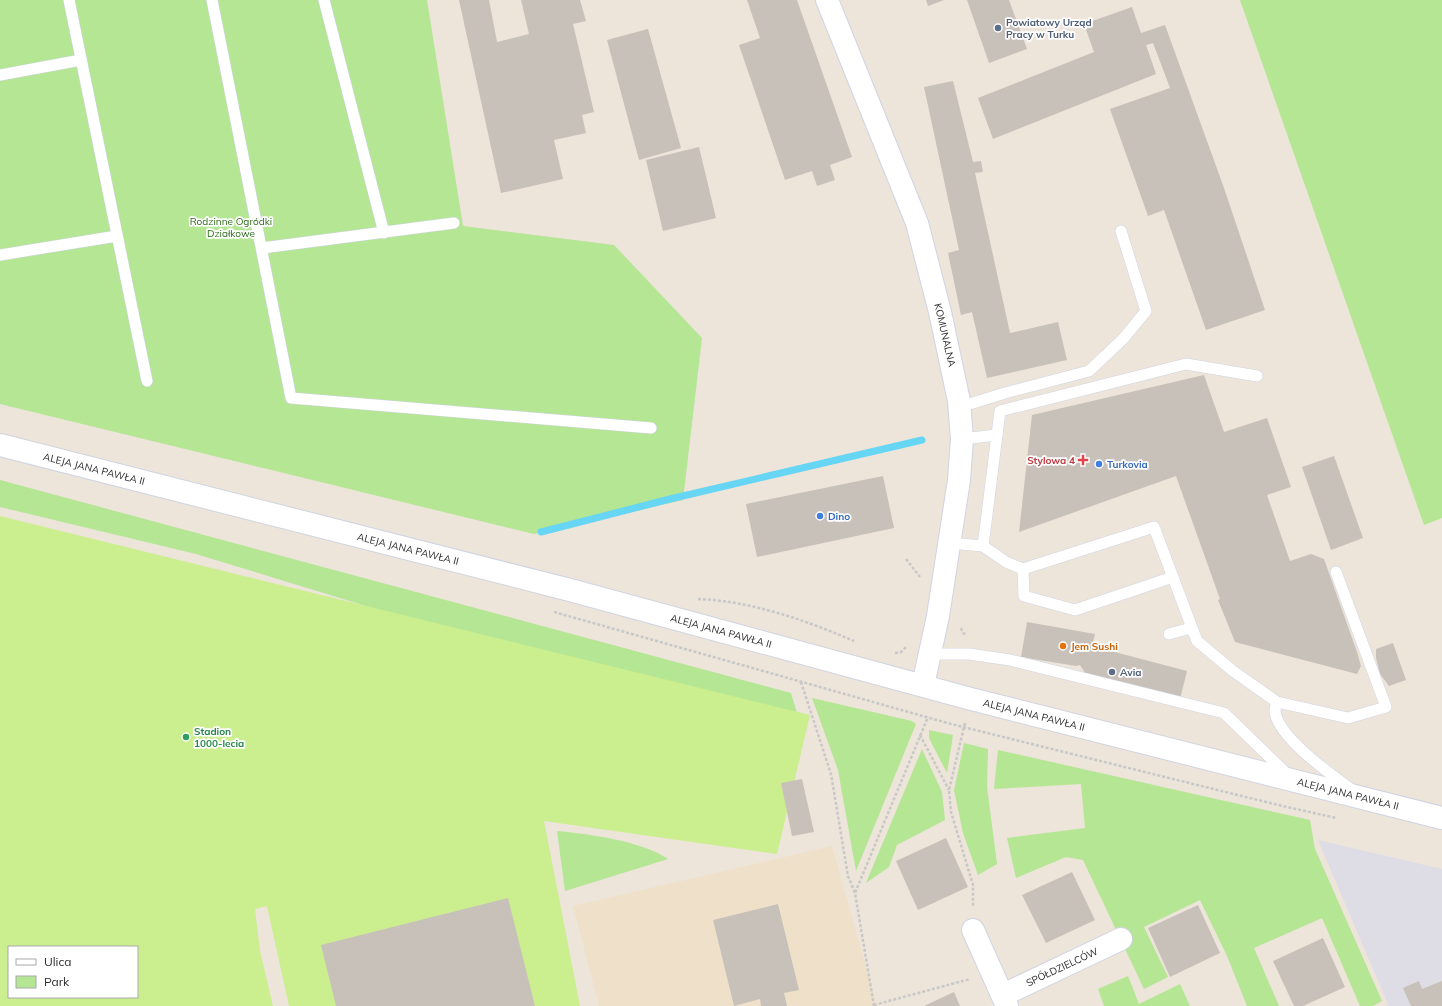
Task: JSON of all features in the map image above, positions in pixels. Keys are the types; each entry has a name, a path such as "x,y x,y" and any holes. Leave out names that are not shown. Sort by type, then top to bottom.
{"main road":[{"name":"KOMUNALNA","path":"827,0 917,223 940,312 960,407 962,439 959,480 938,616 923,686"},
{"name":"ALEJA JANA PAWŁA II","path":"0,445 570,590 923,686 1442,818"},
{"name":"SPÓŁDZIELCÓW","path":"973,930 1005,1001 1121,939"}],"lane":[{"path":"69,0 147,381"},
{"path":"212,0 291,398 651,428"},
{"path":"324,0 384,233"},
{"path":"0,75 81,60"},
{"path":"262,248 454,223"},
{"path":"960,407 1005,393 1089,371 1123,339 1146,311 1121,231"},
{"path":"0,255 117,236"},
{"path":"983,546 1000,411 1186,364 1257,376"},
{"path":"962,439 997,435"},
{"path":"950,543 983,546 1006,562 1023,569 1154,527 1197,641 1233,671 1277,702 1348,718 1386,707 1336,572"},
{"path":"1023,569 1024,596 1075,610 1173,577"},
{"path":"1169,634 1191,628"},
{"path":"930,654 969,654 1010,660 1224,713 1294,781"},
{"path":"1277,702 1275,712 1284,731 1312,759 1362,798"}],"path":[{"path":"547,610 928,717 1274,804 1342,819"},
{"path":"800,681 831,774 848,876 855,894 874,1006 992,972"},
{"path":"855,894 928,717"},
{"path":"964,725 949,790 951,812 973,885 973,930"},
{"path":"920,735 949,790"}],"shaded area":[{"path":"1318,840 1442,869 1442,1006 1386,1006 1388,1004"},
{"path":"832,846 877,1006 599,1006 573,906"}],"green space":[{"name":"Rodzinne Ogródki Działkowe","path":"0,0 427,0 463,226 614,245 702,338 683,500 534,534 0,404"},
{"path":"1240,0 1442,0 1442,518 1424,525"},
{"path":"0,480 791,693 797,713 392,614 196,554 0,507"},
{"path":"0,516 810,715 777,854 544,821 580,1006 289,1006 267,906 255,909 260,951 273,1006 0,1006"},
{"path":"812,698 912,721 916,724 856,871 838,770"},
{"path":"929,730 953,735 947,773 929,738"},
{"path":"964,743 988,749 987,787 997,864 978,875 963,833 954,790"},
{"path":"922,749 942,792 945,820 897,845 889,867 866,883"},
{"path":"998,750 1310,820 1315,849 1382,1001 1373,1006 1360,1006 1322,918 1254,948 1279,1006 1247,1006 1227,956 1200,900 1144,927 1168,977 1144,989 1083,860 1066,857 1016,878 1007,838 1085,828 1081,784 994,789"},
{"path":"557,831 615,839 644,847 668,859 565,891"},
{"path":"1128,976 1139,1004 1180,984 1190,1006 1104,1006 1098,989"}],"building":[{"path":"459,0 489,0 497,42 529,34 521,0 580,0 586,21 573,24 594,112 582,115 586,133 554,140 563,179 501,193"},
{"path":"747,0 797,0 852,157 830,165 835,180 817,186 812,171 785,180 739,45 760,38"},
{"path":"926,0 944,0 928,6"},
{"name":"Powiatowy Urząd Pracy w Turku","path":"967,0 1009,0 1027,49 989,63"},
{"path":"1132,7 1141,33 1165,25 1224,188 1265,310 1206,330 1164,210 1148,216 1110,109 1170,88 1153,43 1146,45 1156,74 993,139 978,98 1094,52 1084,24"},
{"path":"648,29 681,148 639,160 607,40"},
{"path":"953,81 973,162 981,161 983,172 975,173 1010,333 1058,322 1067,360 987,378 972,312 961,315 948,253 959,250 924,87"},
{"path":"699,147 716,218 663,231 646,160"},
{"path":"1204,375 1224,432 1267,418 1291,487 1267,495 1290,561 1311,554 1324,559 1357,652 1361,666 1357,674 1235,642 1218,600 1220,599 1176,476 1019,532 1032,415"},
{"path":"1334,456 1363,538 1331,550 1302,467"},
{"name":"Dino","path":"883,476 894,528 757,557 746,504"},
{"path":"1027,622 1095,634 1092,646 1187,671 1178,707 1093,685 1080,665 1076,666 1021,657"},
{"path":"1393,643 1406,680 1389,686 1380,674 1376,658 1376,649"},
{"path":"802,779 814,832 792,836 781,783"},
{"path":"946,838 968,887 918,910 896,861"},
{"path":"1072,872 1095,920 1046,943 1022,895"},
{"path":"508,898 535,1006 336,1006 321,945"},
{"path":"778,904 799,990 784,993 787,1006 761,1006 760,999 734,1006 713,920"},
{"path":"1198,905 1220,953 1170,977 1148,928"},
{"path":"1323,938 1345,987 1303,1006 1294,1006 1273,961"},
{"path":"1419,981 1422,989 1442,981 1442,1006 1411,1006 1403,988"},
{"path":"954,992 960,1006 924,1006"}],"waterway":[{"path":"541,532 670,499 922,440"}],"place":[{"name":"Powiatowy Urząd Pracy w Turku","path":"998,28"},
{"name":"Stylowa 4","path":"1083,460"},
{"name":"Turkovia","path":"1099,464"},
{"name":"Dino","path":"820,516"},
{"name":"Jem Sushi","path":"1063,646"},
{"name":"Avia","path":"1112,672"},
{"name":"Stadion 1000-lecia","path":"186,737"}]}
